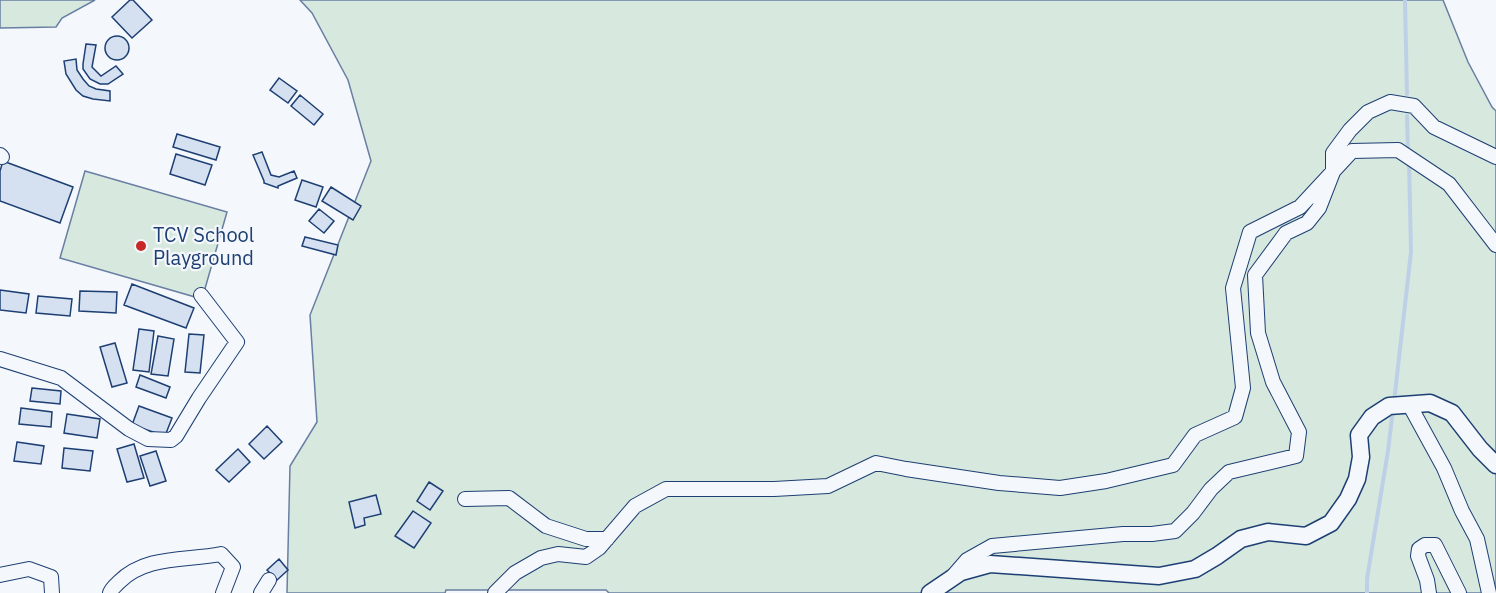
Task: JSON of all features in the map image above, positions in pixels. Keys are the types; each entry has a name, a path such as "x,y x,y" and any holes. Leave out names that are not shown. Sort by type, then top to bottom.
{"main road":[{"path":"930,593 961,572 990,564 1159,576 1195,569 1241,539 1259,534 1268,532 1306,536 1331,523 1348,499 1357,479 1361,457 1359,435 1371,417 1400,405 1430,403 1452,413 1496,465"}],"street":[{"path":"946,583 967,560 992,546 1175,531 1193,513 1211,489 1229,472 1296,456 1299,432 1273,382 1258,333 1255,274 1286,233 1307,223 1319,208 1333,172 1333,153 1350,130 1368,112 1390,102 1414,106 1434,127 1496,157"},
{"path":"495,593 514,573 541,558 558,554 586,557 599,548 635,506 666,489 774,489 828,486 876,463 999,483 1060,488 1106,481 1173,465 1195,435 1235,417 1244,388 1233,288 1250,232 1300,207 1352,151 1398,150 1449,184 1496,245"},
{"path":"0,359 61,378 129,429 148,439 171,440 176,436 237,342 201,295"},
{"path":"1400,405 1444,468 1461,511 1476,539 1490,593"},
{"path":"465,499 509,498 546,526 586,538 606,540"},
{"path":"1429,593 1418,556 1419,549 1425,544 1435,545 1459,593"},
{"path":"110,593 111,589 127,574 147,564 221,554 233,567 223,593"},
{"path":"0,575 29,569 51,577 52,593"},
{"path":"261,593 269,580"}],"shaded area":[{"path":"0,0 95,0 62,18 56,27 0,28"},
{"path":"300,0 1443,0 1468,62 1496,111 1496,593 609,593 606,590 446,590 445,593 287,593 290,466 317,422 310,315 371,161 348,80 312,13"},
{"name":"TCV School Playground","path":"85,171 227,212 202,299 60,258"}],"building":[{"path":"130,0 133,0 152,20 132,38 112,17"},
{"path":"112,36 122,36 129,43 129,53 122,60 112,60 105,53 105,43"},
{"path":"86,44 96,45 92,67 101,76 116,66 123,74 108,84 100,84 90,79 83,69"},
{"path":"76,59 77,70 83,79 89,86 110,91 110,101 83,96 76,90 66,74 64,61"},
{"path":"279,78 297,91 288,103 270,90"},
{"path":"300,95 323,114 314,125 291,106"},
{"path":"177,134 220,147 216,160 173,147"},
{"path":"262,152 271,175 279,177 294,171 297,178 278,188 264,183 253,155"},
{"path":"176,154 212,165 205,185 170,174"},
{"path":"3,161 73,187 60,223 0,201 0,171"},
{"path":"302,180 323,187 316,207 295,200"},
{"path":"331,187 361,206 353,220 322,201"},
{"path":"319,209 334,221 324,233 309,221"},
{"path":"305,237 338,245 336,255 302,246"},
{"path":"132,284 194,308 186,328 124,305"},
{"path":"0,290 29,294 26,313 0,310"},
{"path":"80,291 117,292 116,313 79,311"},
{"path":"38,296 72,299 70,316 36,313"},
{"path":"139,329 154,331 149,372 133,370"},
{"path":"189,334 204,335 200,373 185,372"},
{"path":"158,336 174,339 168,376 151,374"},
{"path":"115,343 127,383 112,387 100,347"},
{"path":"140,375 170,387 166,398 136,387"},
{"path":"32,388 61,391 60,404 30,401"},
{"path":"139,406 172,418 165,436 132,425"},
{"path":"21,408 52,412 51,427 19,424"},
{"path":"67,414 100,419 97,438 64,433"},
{"path":"267,426 282,442 264,459 249,444"},
{"path":"17,442 44,446 41,464 14,461"},
{"path":"134,444 144,478 127,482 117,449"},
{"path":"64,448 93,451 90,471 62,468"},
{"path":"238,449 250,462 229,482 216,470"},
{"path":"156,451 166,481 150,486 140,456"},
{"path":"429,482 443,491 430,510 417,501"},
{"path":"376,495 381,514 364,518 365,525 355,528 349,502"},
{"path":"413,511 431,523 414,548 395,536"},
{"path":"279,559 288,570 277,580 267,570"}],"waterway":[{"path":"1405,0 1407,94"},
{"path":"1407,116 1408,154"},
{"path":"1394,402 1411,252 1409,161"},
{"path":"1367,593 1367,579 1393,409"}],"place":[{"name":"TCV School Playground","path":"141,246"}]}
